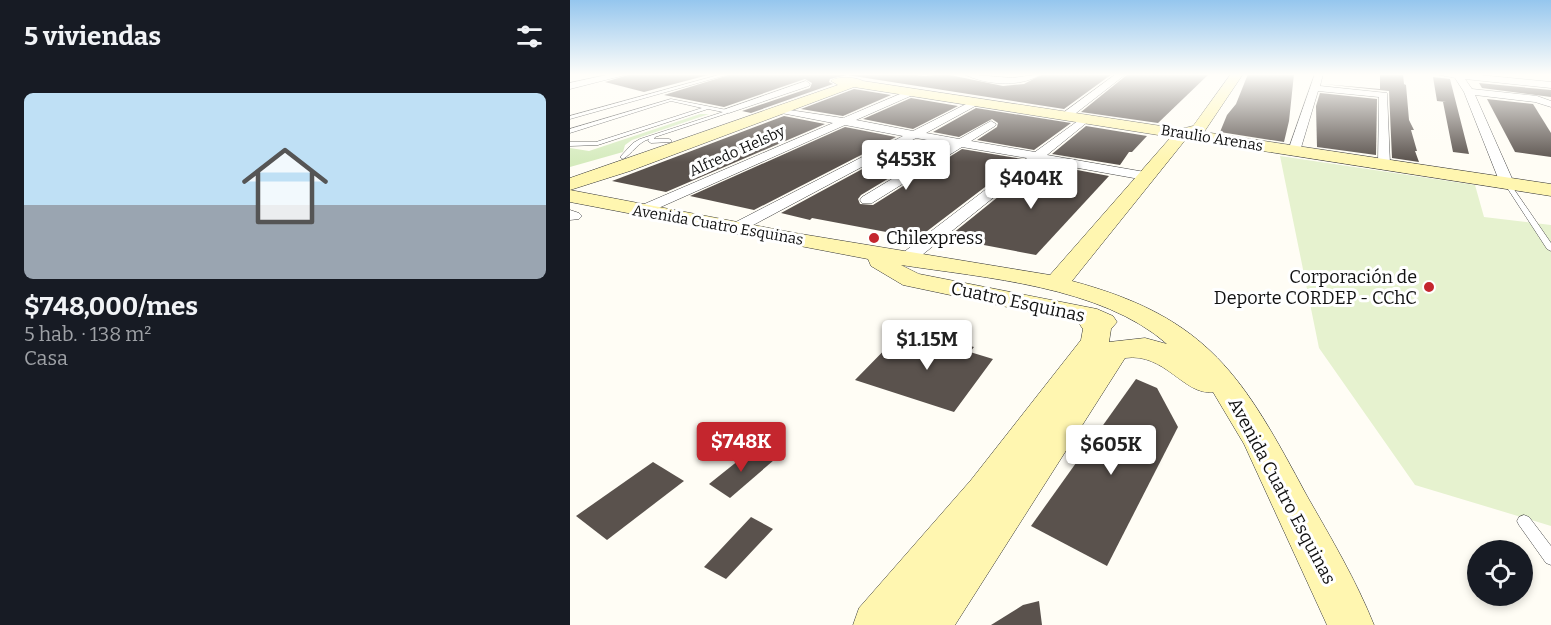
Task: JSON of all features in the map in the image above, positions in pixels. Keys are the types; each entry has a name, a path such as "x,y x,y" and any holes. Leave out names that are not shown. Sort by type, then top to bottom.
{"street":[{"path":"724,111 748,103"},
{"path":"570,173 623,157 664,138 770,103"},
{"path":"570,184 797,103"},
{"name":"Alfredo Helsby","path":"640,211 887,103"},
{"path":"736,228 974,103"},
{"name":"Braulio Arenas","path":"984,103 1551,190"},
{"path":"1067,115 1083,103"},
{"path":"1183,133 1181,128 1201,103"},
{"path":"1056,284 1183,133 1198,130 1217,103"},
{"path":"1294,151 1309,103"},
{"path":"1384,103 1384,164"},
{"path":"1474,103 1507,183"},
{"path":"1540,103 1551,118"},
{"path":"780,110 1145,176"},
{"path":"903,267 1086,118"},
{"path":"867,200 991,124"},
{"name":"Avenida Cuatro Esquinas","path":"571,209 640,211 866,252"},
{"name":"Cuatro Esquinas","path":"866,252 903,267 1087,315 1112,330 1116,350"},
{"name":"Avenida Cuatro Esquinas","path":"903,267 1056,284 1128,307 1190,346 1233,394 1267,452 1351,625"},
{"path":"876,625 985,492 1095,342 1096,329 1087,315"},
{"path":"928,625 1116,350 1137,346 1160,351 1205,380 1233,394"}],"lane":[{"path":"570,118 623,103"},
{"path":"570,131 661,103"},
{"path":"664,138 726,113 688,103"},
{"path":"570,144 596,144 708,107"},
{"path":"1507,183 1551,249"},
{"path":"1524,521 1551,558"}],"green space":[{"path":"700,114 709,114 632,140 625,145 623,152 570,167 570,148 589,151"},
{"name":"Corporación de Deporte CORDEP - CChC","path":"1280,156 1475,185 1484,217 1551,225 1551,526 1415,485 1319,348"}],"building":[{"path":"705,103 735,103 724,107"},
{"path":"765,103 779,103 751,113 742,111"},
{"path":"816,103 872,103 843,116 801,109"},
{"path":"899,103 941,103 958,106 913,129 863,119"},
{"path":"1027,103 1072,103 1064,109"},
{"path":"1092,103 1179,103 1158,123 1081,112"},
{"path":"1291,103 1284,142 1220,132 1227,115 1236,104"},
{"path":"1317,103 1377,103 1376,155 1317,147"},
{"path":"1390,103 1408,103 1409,120 1414,130 1411,130 1417,151 1415,151 1419,162 1392,158"},
{"path":"1443,103 1456,103 1469,154 1453,152"},
{"path":"1489,103 1533,104 1551,133 1551,157 1515,152"},
{"path":"976,108 1071,123 1034,150 977,140 997,127 998,123 992,119 959,137 933,132"},
{"path":"784,116 825,124 666,192 612,181"},
{"path":"1086,126 1147,136 1132,152 1129,152 1120,165 1052,154"},
{"path":"845,127 896,137 754,210 690,196"},
{"path":"916,140 944,145 861,195 858,199 860,204 873,205 962,149 1022,159 918,238 781,213"},
{"path":"1040,163 1109,176 1036,255 947,238"},
{"path":"901,333 947,346 952,341 974,347 970,352 993,359 954,412 855,380"},
{"path":"1136,379 1157,388 1178,427 1107,566 1031,526"},
{"path":"754,448 774,460 730,498 709,484"},
{"path":"653,462 684,481 607,540 576,516"},
{"path":"751,517 773,529 726,579 704,567"},
{"path":"1039,601 1042,625 991,625 1023,605"}],"place":[{"name":"Chilexpress","path":"874,238"},
{"name":"Corporación de Deporte CORDEP - CChC","path":"1429,287"}]}
